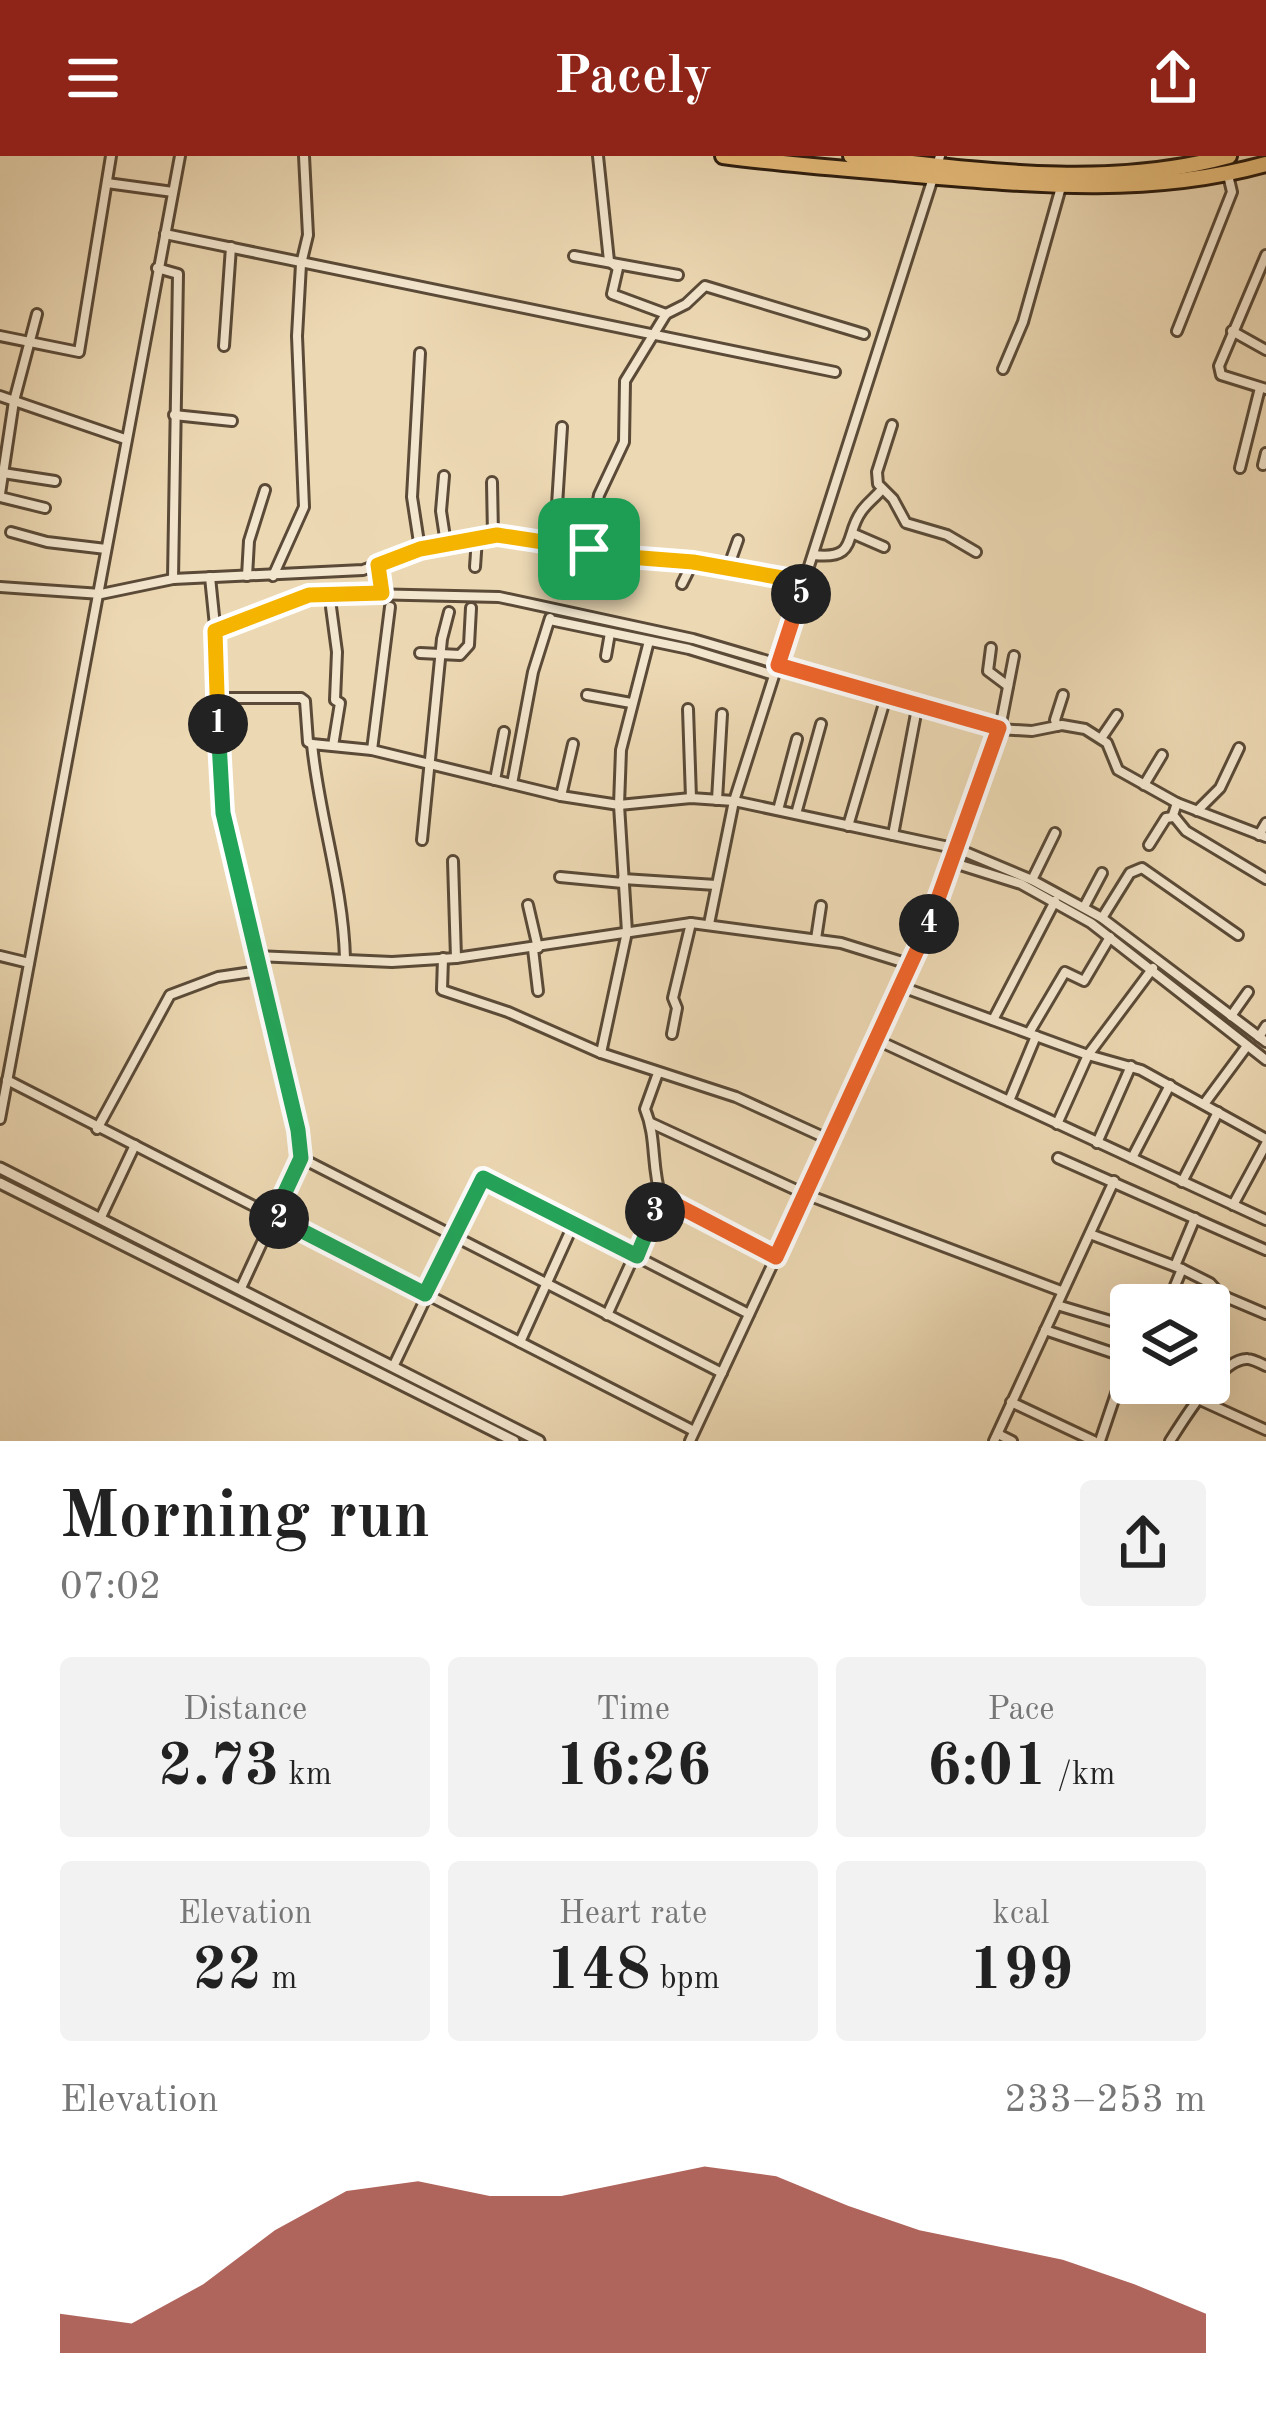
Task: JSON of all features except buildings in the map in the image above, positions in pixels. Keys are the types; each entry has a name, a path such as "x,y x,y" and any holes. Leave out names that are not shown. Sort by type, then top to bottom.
{"highway":[{"path":"723,156 937,166"},
{"path":"851,156 1062,182 1149,184 1228,175 1266,164"},
{"path":"1062,182 1185,168 1229,156"}],"street":[{"path":"0,336 79,352 111,156"},
{"path":"0,1119 180,156"},
{"path":"273,575 304,507 297,364 301,264 308,235 304,156"},
{"path":"598,156 609,261 619,268 612,294 666,314"},
{"path":"1003,369 1023,322 1068,156"},
{"path":"709,924 734,801 937,166"},
{"path":"1177,332 1232,191 1228,175"},
{"path":"107,183 173,192"},
{"path":"165,234 835,372"},
{"path":"224,346 231,248"},
{"path":"1240,468 1263,388 1221,375 1219,366 1261,279 1266,255"},
{"path":"574,256 678,275"},
{"path":"157,268 178,274 173,579"},
{"path":"589,549 598,495 624,442 625,381 666,314 705,286 864,334"},
{"path":"37,314 14,401 0,496 45,508"},
{"path":"1232,331 1266,350"},
{"path":"420,353 412,497 420,549"},
{"path":"0,396 124,439"},
{"path":"174,415 232,421"},
{"path":"892,425 877,472 882,489 906,523 947,536 976,552"},
{"path":"562,427 557,505 565,511 567,567"},
{"path":"1262,465 1266,453"},
{"path":"3,472 55,481"},
{"path":"444,476 441,511 446,544"},
{"path":"492,482 493,536"},
{"path":"814,555 838,555 854,534 859,514 882,489"},
{"path":"247,576 249,541 266,490"},
{"path":"11,532 106,549"},
{"path":"854,534 884,547"},
{"path":"0,587 101,594 173,579 363,570 420,549 493,536 805,582"},
{"path":"475,567 477,538"},
{"path":"728,568 738,539"},
{"path":"682,584 693,562"},
{"path":"378,565 382,593"},
{"path":"210,578 218,656 217,750 223,813 301,1158 241,1288"},
{"path":"215,631 309,595 488,596 610,632 918,703 999,728 1085,729 1102,737 1118,770 1144,785 1263,836 1266,823"},
{"path":"331,607 337,652 335,700 340,704 333,746"},
{"path":"372,750 390,607"},
{"path":"420,653 460,656 469,645 471,608"},
{"path":"422,840 442,639 449,612"},
{"path":"551,615 693,639 776,670"},
{"path":"512,784 533,672 551,615"},
{"path":"606,656 610,632"},
{"path":"601,1053 627,932 619,805 621,750 649,641"},
{"path":"991,649 988,670 1009,687"},
{"path":"4,1084 274,1216 692,1436 912,965 954,863 999,728 1014,656"},
{"path":"1057,726 1063,694"},
{"path":"587,695 631,704"},
{"path":"219,698 304,699 312,744 372,750 561,796 619,805 691,798 734,801 958,849 1084,907 1266,1060"},
{"path":"893,835 918,703"},
{"path":"848,826 884,707"},
{"path":"688,709 691,798"},
{"path":"717,800 722,714"},
{"path":"1102,737 1117,715"},
{"path":"796,814 821,724"},
{"path":"495,780 503,732"},
{"path":"778,811 797,740"},
{"path":"312,744 319,807 340,893 345,958"},
{"path":"561,796 573,744"},
{"path":"1197,811 1223,783 1239,748"},
{"path":"1144,785 1162,755"},
{"path":"1173,817 1177,802"},
{"path":"1149,844 1166,818 1173,817"},
{"path":"1173,817 1186,831 1266,879"},
{"path":"1032,880 1055,833"},
{"path":"453,861 456,958"},
{"path":"954,863 1021,884 1096,918 1110,937 1263,1040 1266,1026"},
{"path":"1096,918 1130,873 1142,868 1238,935"},
{"path":"1084,907 1102,872"},
{"path":"560,878 716,885"},
{"path":"993,1020 1055,901"},
{"path":"528,905 538,991"},
{"path":"816,939 820,906"},
{"path":"256,956 392,962 456,958 691,923 816,939 912,965"},
{"path":"671,1034 691,923"},
{"path":"1009,1102 1032,1035 1065,972 1084,981 1110,937"},
{"path":"0,956 29,963"},
{"path":"443,958 442,990 508,1012 601,1053 736,1097 830,1140"},
{"path":"1057,1124 1088,1054 1156,965"},
{"path":"97,1129 170,994 218,977 260,971"},
{"path":"902,987 1131,1066 1266,1141 1233,1205"},
{"path":"1231,1016 1248,992"},
{"path":"877,1040 1266,1220"},
{"path":"1204,1104 1246,1046"},
{"path":"1097,1143 1131,1066"},
{"path":"608,1315 661,1197 652,1170 651,1123 645,1109 658,1073"},
{"path":"1132,1159 1170,1085"},
{"path":"1182,1182 1218,1112"},
{"path":"651,1123 806,1194 1061,1292"},
{"path":"101,1217 135,1145"},
{"path":"301,1158 722,1373"},
{"path":"1058,1158 1266,1250"},
{"path":"0,1168 539,1441"},
{"path":"393,1367 483,1178 749,1314"},
{"path":"1012,1441 996,1437 1114,1181"},
{"path":"0,1183 514,1441"},
{"path":"661,1197 776,1257"},
{"path":"1173,1284 1195,1218"},
{"path":"520,1342 574,1223"},
{"path":"1090,1234 1178,1268 1210,1283 1221,1295 1266,1314"},
{"path":"1057,1304 1110,1320"},
{"path":"1045,1330 1110,1348"},
{"path":"1230,1367 1251,1359 1266,1366"},
{"path":"1011,1402 1097,1441 1110,1404"},
{"path":"1170,1441 1195,1404"},
{"path":"1209,1404 1266,1430"}],"route":[{"path":"497,535 589,549 805,582 778,665 999,728 949,877 912,965 776,1257 661,1197 637,1256 483,1178 425,1294 274,1216 301,1158 223,813 215,631 309,595 382,593 378,565 420,549 497,535"}]}
